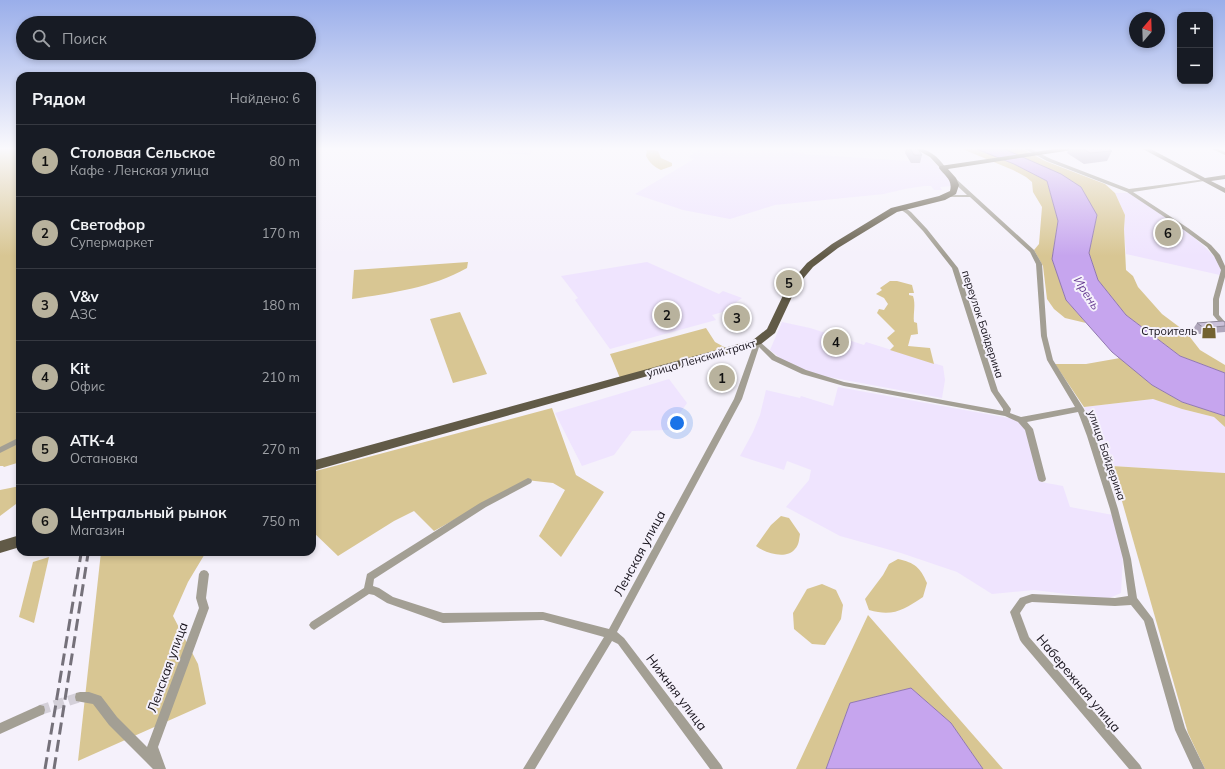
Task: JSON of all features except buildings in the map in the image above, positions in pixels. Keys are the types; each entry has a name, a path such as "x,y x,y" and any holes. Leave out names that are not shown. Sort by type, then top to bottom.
{"main road":[{"path":"946,196 953,192 955,184"},
{"path":"1211,184 1225,191"},
{"name":"улица Ленский тракт","path":"316,465 757,342 771,331 793,285 810,265 835,246 894,210 946,196"},
{"path":"0,547 16,542"}],"street":[{"name":"улица Байдерина","path":"958,184 1032,251 1039,264 1044,336 1050,360 1080,409 1091,436 1114,509 1127,559 1133,600 1148,619 1180,730 1199,769"},
{"path":"1111,184 1129,191 1186,229 1217,255 1224,270 1216,299 1216,315 1225,326"},
{"path":"1129,191 1178,184"},
{"path":"946,196 971,196"},
{"name":"переулок Байдерина","path":"902,208 909,212 955,268 995,391 1007,409 1006,414"},
{"path":"757,342 774,358 804,372 844,384 1006,414 1021,420 1030,429 1042,479"},
{"name":"Ленская улица","path":"529,769 611,634 738,399 757,342"},
{"path":"1021,420 1080,409"},
{"path":"0,450 16,442"},
{"path":"368,590 370,577 482,505 528,481"},
{"name":"Ленская улица","path":"160,768 152,747 204,608 201,598 204,574"},
{"path":"314,625 368,590 376,591 390,600 443,618 542,616 611,634"},
{"name":"Набережная улица","path":"1133,600 1115,602 1032,598 1023,601 1015,612 1025,640 1136,769"},
{"name":"Нижняя улица","path":"611,634 621,641 717,769"},
{"path":"80,697 89,697 97,700 113,721 160,768"},
{"path":"0,729 15,720 40,710"}],"shaded area":[{"path":"0,184 16,184 16,463 4,467 0,466"},
{"path":"652,184 952,184 953,186 940,187 942,190 934,190 931,186 924,186 884,194 775,205 730,219 683,210 635,194"},
{"path":"1032,184 1048,184 1058,221 1052,259 1066,300 1086,323 1065,318 1054,309 1047,299 1043,266 1034,250 1039,244 1042,207 1033,192"},
{"path":"1053,184 1105,184 1115,193 1125,215 1124,229 1126,270 1133,276 1138,287 1162,314 1186,332 1200,350 1225,365 1225,373 1180,356 1126,315 1098,280 1089,253 1097,215"},
{"path":"1115,193 1130,193 1184,229 1206,248 1217,260 1221,270 1220,275 1126,254 1124,229 1125,215"},
{"path":"468,262 467,268 454,275 426,285 396,292 352,299 354,270"},
{"path":"647,262 719,294 723,291 742,298 723,312 712,315 716,320 610,349 575,300 578,298 561,276"},
{"path":"890,281 897,281 912,285 914,293 909,293 909,295 913,296 914,299 914,322 917,323 918,334 911,335 908,346 930,348 934,364 890,350 894,346 887,338 895,331 877,313 879,309 884,310 888,304 884,298 876,294 882,290 880,288"},
{"path":"460,312 487,374 453,383 430,319"},
{"path":"782,322 810,328 864,345 866,342 943,366 945,380 942,398 823,376 784,361 770,350"},
{"path":"706,328 715,342 726,348 620,378 610,354"},
{"path":"1120,358 1152,385 1182,402 1225,416 1225,427 1214,417 1182,409 1153,399 1084,407 1055,364 1086,364"},
{"path":"669,379 687,403 668,430 632,431 614,455 582,466 555,413"},
{"path":"838,387 1019,420 1027,429 1041,482 1063,486 1070,507 1113,515 1123,556 1121,593 1107,599 1034,590 992,594 957,572 901,553 840,536 786,507 809,480 811,470 787,461 784,470 740,456 760,415 766,390 800,398 801,396 833,406"},
{"path":"1153,399 1182,409 1214,417 1225,427 1225,473 1112,466 1084,407"},
{"path":"552,408 576,475 604,492 561,557 539,536 565,490 553,483 526,480 434,531 414,511 394,521 338,556 316,535 316,471"},
{"path":"1112,466 1225,473 1225,769 1205,769 1188,733"},
{"path":"16,487 16,504 0,516 0,490"},
{"path":"781,516 789,518 800,534 799,542 796,547 791,552 781,555 760,549 756,546 771,525"},
{"path":"101,556 204,556 188,582 173,616 198,664 206,704 78,761"},
{"path":"49,557 34,623 19,617 33,562"},
{"path":"898,559 913,564 922,573 927,583 923,597 910,606 898,611 885,613 869,610 865,599 883,575 889,564"},
{"path":"822,584 836,590 843,605 841,619 825,645 812,644 794,629 793,613 807,589"},
{"path":"868,615 1003,769 983,769 951,723 911,688 850,703 826,769 796,769"}],"water":[{"name":"Ирень","path":"1048,184 1076,184 1081,187 1097,215 1089,253 1098,280 1126,315 1180,356 1225,373 1225,416 1182,402 1152,385 1112,352 1066,300 1052,259 1058,221"},
{"path":"911,688 951,723 983,769 826,769 850,703"}],"tunnel":[{"path":"40,710 80,697"}],"railway":[{"path":"45,769 81,556"},
{"path":"54,769 88,556"}],"place":[{"name":"Центральный рынок","path":"1168,233"},
{"name":"АТК-4","path":"789,283"},
{"name":"Светофор","path":"667,315"},
{"name":"V&v","path":"737,318"},
{"name":"Строитель","path":"1209,331"},
{"name":"Kit","path":"836,342"},
{"name":"Столовая Сельское","path":"722,378"}]}
